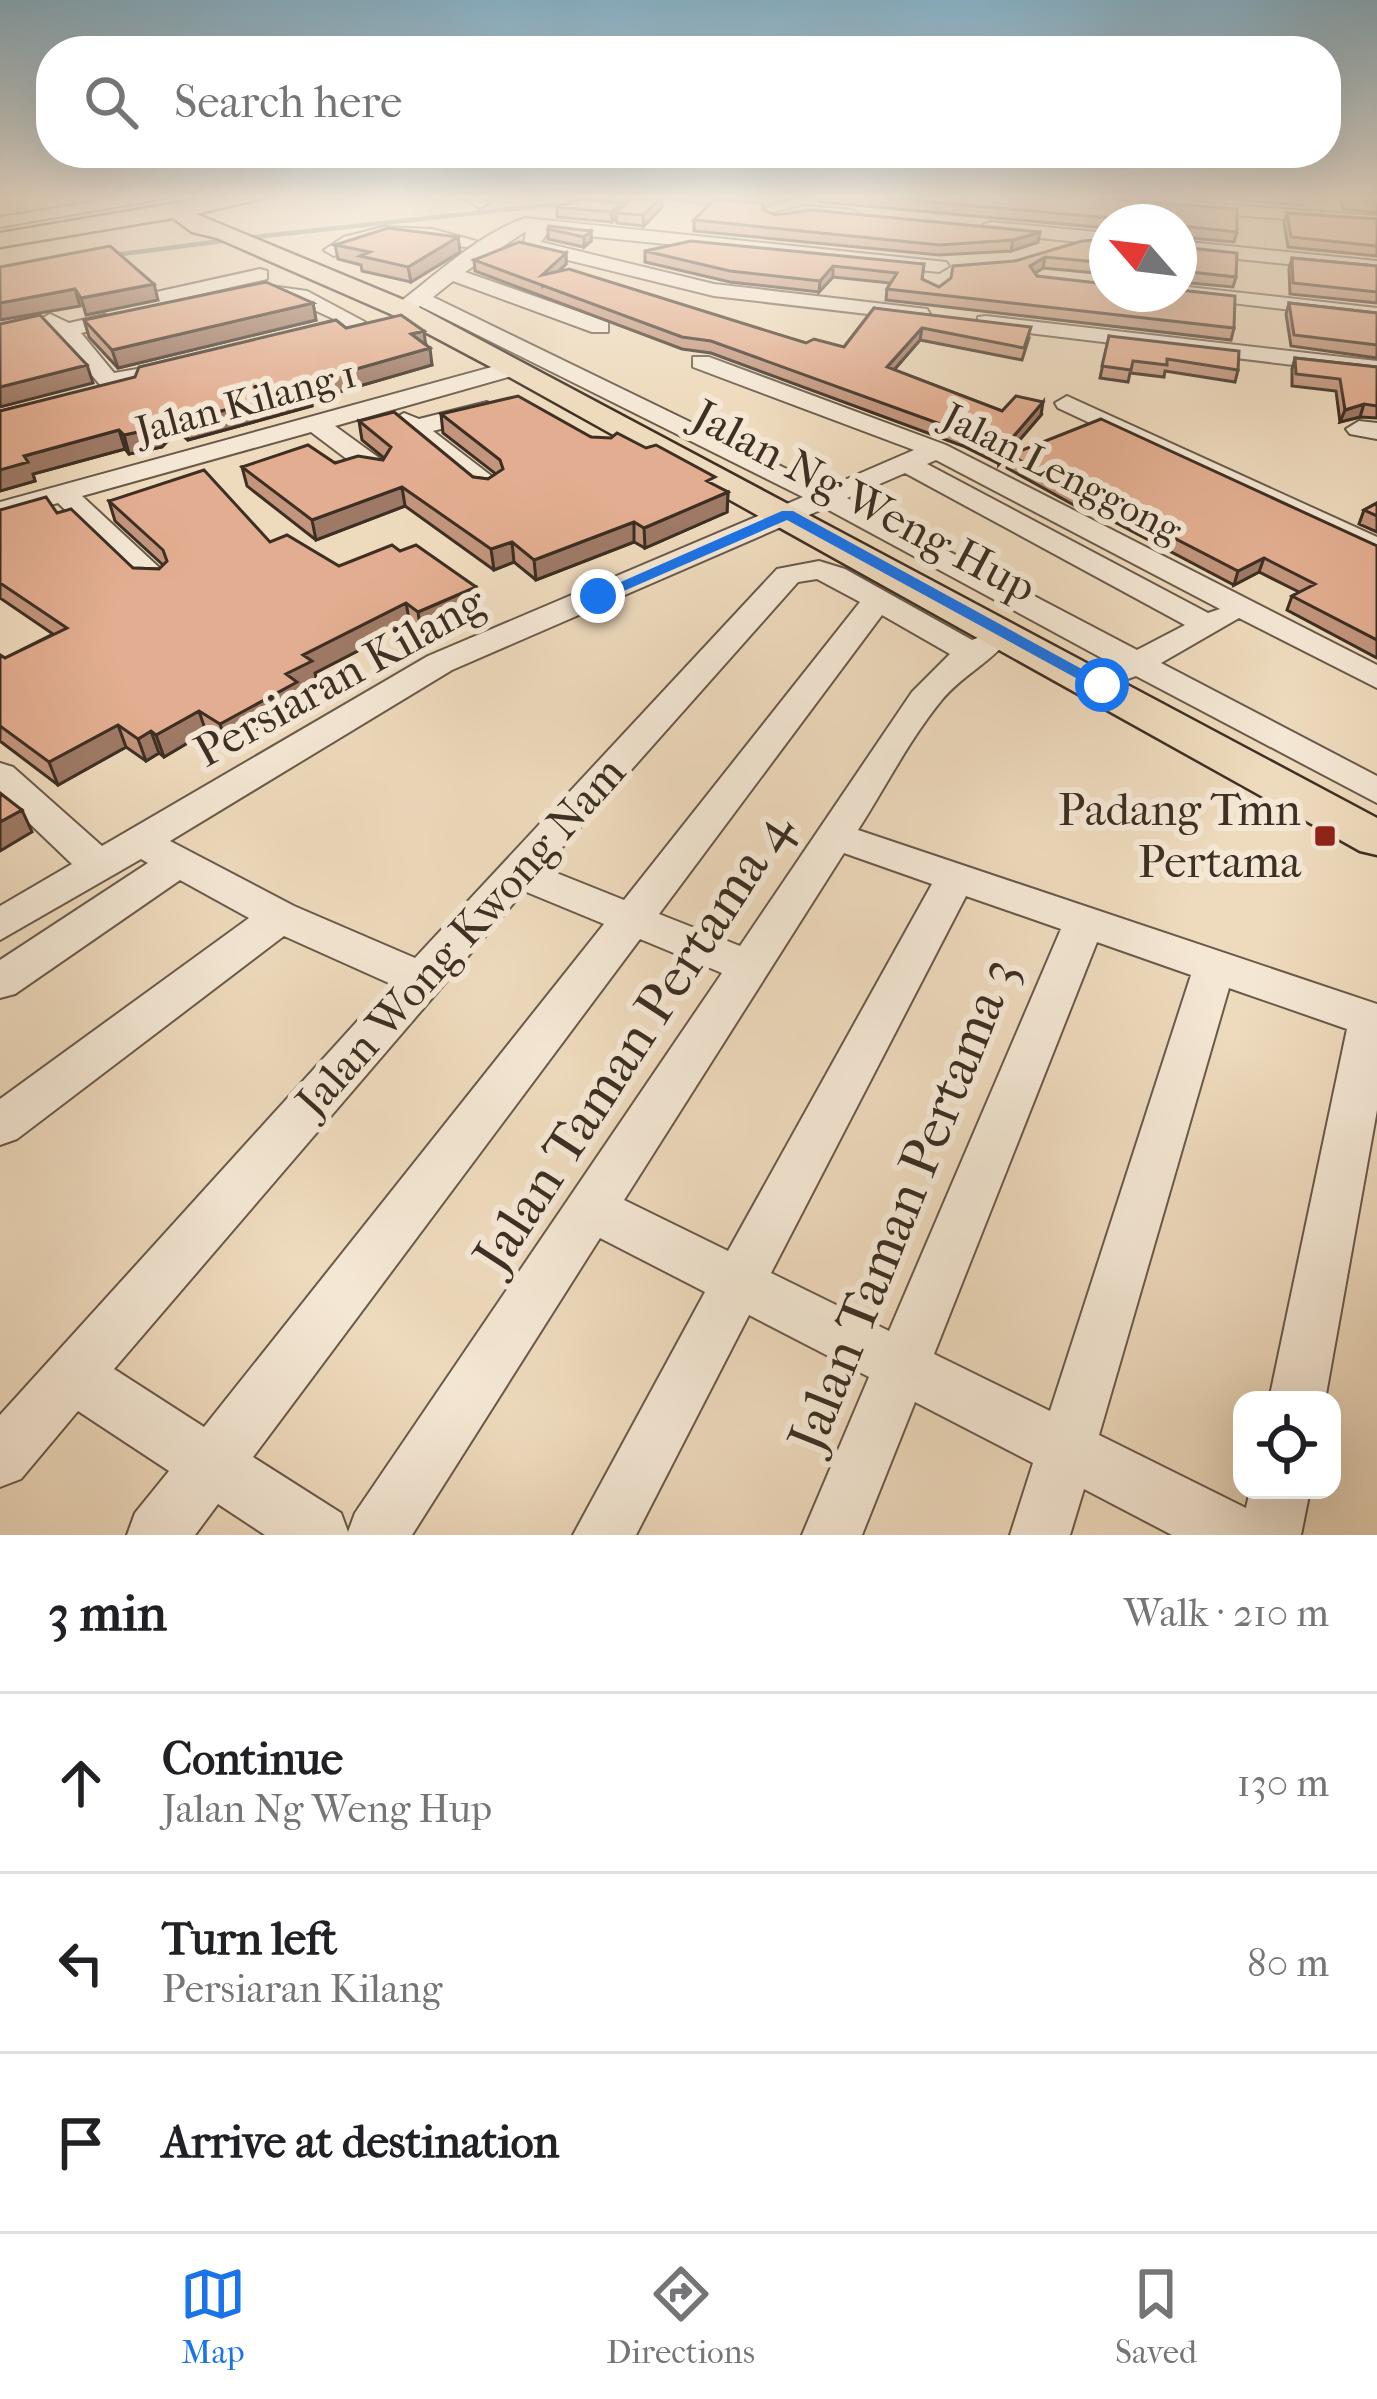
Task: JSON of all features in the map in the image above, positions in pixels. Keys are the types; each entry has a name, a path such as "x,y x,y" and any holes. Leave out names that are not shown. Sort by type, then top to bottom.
{"main road":[{"name":"Jalan Ng Weng Hup","path":"328,268 412,308 516,390 788,514 990,643 1116,674 1377,839"}],"street":[{"path":"50,325 281,268"},
{"path":"50,325 270,288 290,292 354,322 277,346 412,308 457,268"},
{"path":"622,268 696,286 939,285"},
{"path":"823,268 1270,329 1377,314"},
{"path":"1270,268 1270,329"},
{"path":"450,273 600,327"},
{"path":"1197,299 1377,368"},
{"path":"412,308 663,419 826,498 1116,674 1377,791"},
{"path":"50,325 109,381 208,363 92,395"},
{"name":"Jalan Lenggong","path":"700,362 922,457 1377,678"},
{"path":"415,428 516,390 603,447"},
{"name":"Jalan Kilang 1","path":"0,511 381,405 516,390"},
{"path":"1067,403 1377,548"},
{"path":"381,405 488,487"},
{"path":"315,423 377,469"},
{"path":"922,457 1206,624"},
{"name":"Persiaran Kilang","path":"0,925 99,866 158,853 440,663 922,457"},
{"path":"63,493 154,579"},
{"name":"Jalan Wong Kwong Nam","path":"0,1458 421,980 788,575 818,570 878,600 990,643"},
{"path":"157,1535 878,600"},
{"path":"1116,674 1206,624 1243,610"},
{"name":"Jalan Taman Pertama 4","path":"376,1535 924,699 990,643"},
{"path":"0,775 99,866"},
{"path":"835,836 1374,1021 1300,1391"},
{"path":"0,982 158,853 280,916 421,980"},
{"path":"517,873 750,967"},
{"path":"603,1535 956,876"},
{"path":"0,1125 280,916"},
{"name":"Jalan Taman Pertama 3","path":"832,1535 1085,920"},
{"path":"1040,1535 1215,965"},
{"path":"593,1209 1235,1535"},
{"path":"74,1376 319,1535"},
{"path":"1271,1535 1278,1499"}],"building":[{"path":"0,268 135,268 154,284 81,298 75,289 0,303"},
{"path":"495,268 550,268 542,275 569,269 806,343 814,339 844,347 874,308 1031,327 1024,348 922,328 887,367 1002,411 1016,396 1043,402 1001,451 965,433 711,341 682,337"},
{"path":"716,268 832,268 820,281 730,271"},
{"path":"848,268 924,268 922,279 939,287 951,278 953,268 1031,268 1037,276 1089,282 1089,312 887,289 897,273"},
{"path":"1197,268 1236,268 1236,277 1197,273"},
{"path":"1292,268 1377,268 1377,292 1293,283"},
{"path":"266,282 313,303 112,350 84,320"},
{"path":"1197,292 1235,296 1234,328 1092,312 1197,312"},
{"path":"1289,303 1377,313 1377,345 1294,335"},
{"path":"40,315 87,365 0,387 0,324"},
{"path":"401,315 424,331 411,334 430,348 303,384 309,388 183,421 172,413 157,428 124,435 119,430 24,456 28,462 0,470 0,411 135,377 139,367 336,320 346,328"},
{"path":"1109,336 1239,351 1238,370 1167,359 1167,365 1133,361 1131,370 1102,366"},
{"path":"1295,358 1377,367 1377,406 1345,410 1340,379 1296,374"},
{"path":"518,396 591,437 611,438 617,433 646,448 656,445 715,477 707,481 728,492 644,528 634,522 534,560 512,542 491,549 402,487 312,520 242,467 308,445 335,463 358,456 383,460 391,447 359,421 394,412 473,477 488,479 503,469 500,460 441,414"},
{"path":"1101,419 1377,546 1377,640 1292,596 1315,584 1264,558 1238,571 1010,455"},
{"path":"204,470 270,542 287,535 339,566 392,545 400,551 416,545 476,587 418,612 406,603 303,655 312,661 286,674 297,682 220,724 199,711 156,735 151,731 138,739 118,725 49,762 0,726 0,655 5,658 67,628 0,583 0,510 46,497 57,513 71,509 133,568 159,569 167,561 163,550 109,501"},
{"path":"0,793 22,810 0,822"}],"place":[{"name":"Padang Tmn Pertama","path":"1325,836"}],"route":[{"path":"598,596 788,514 1102,685"}]}
